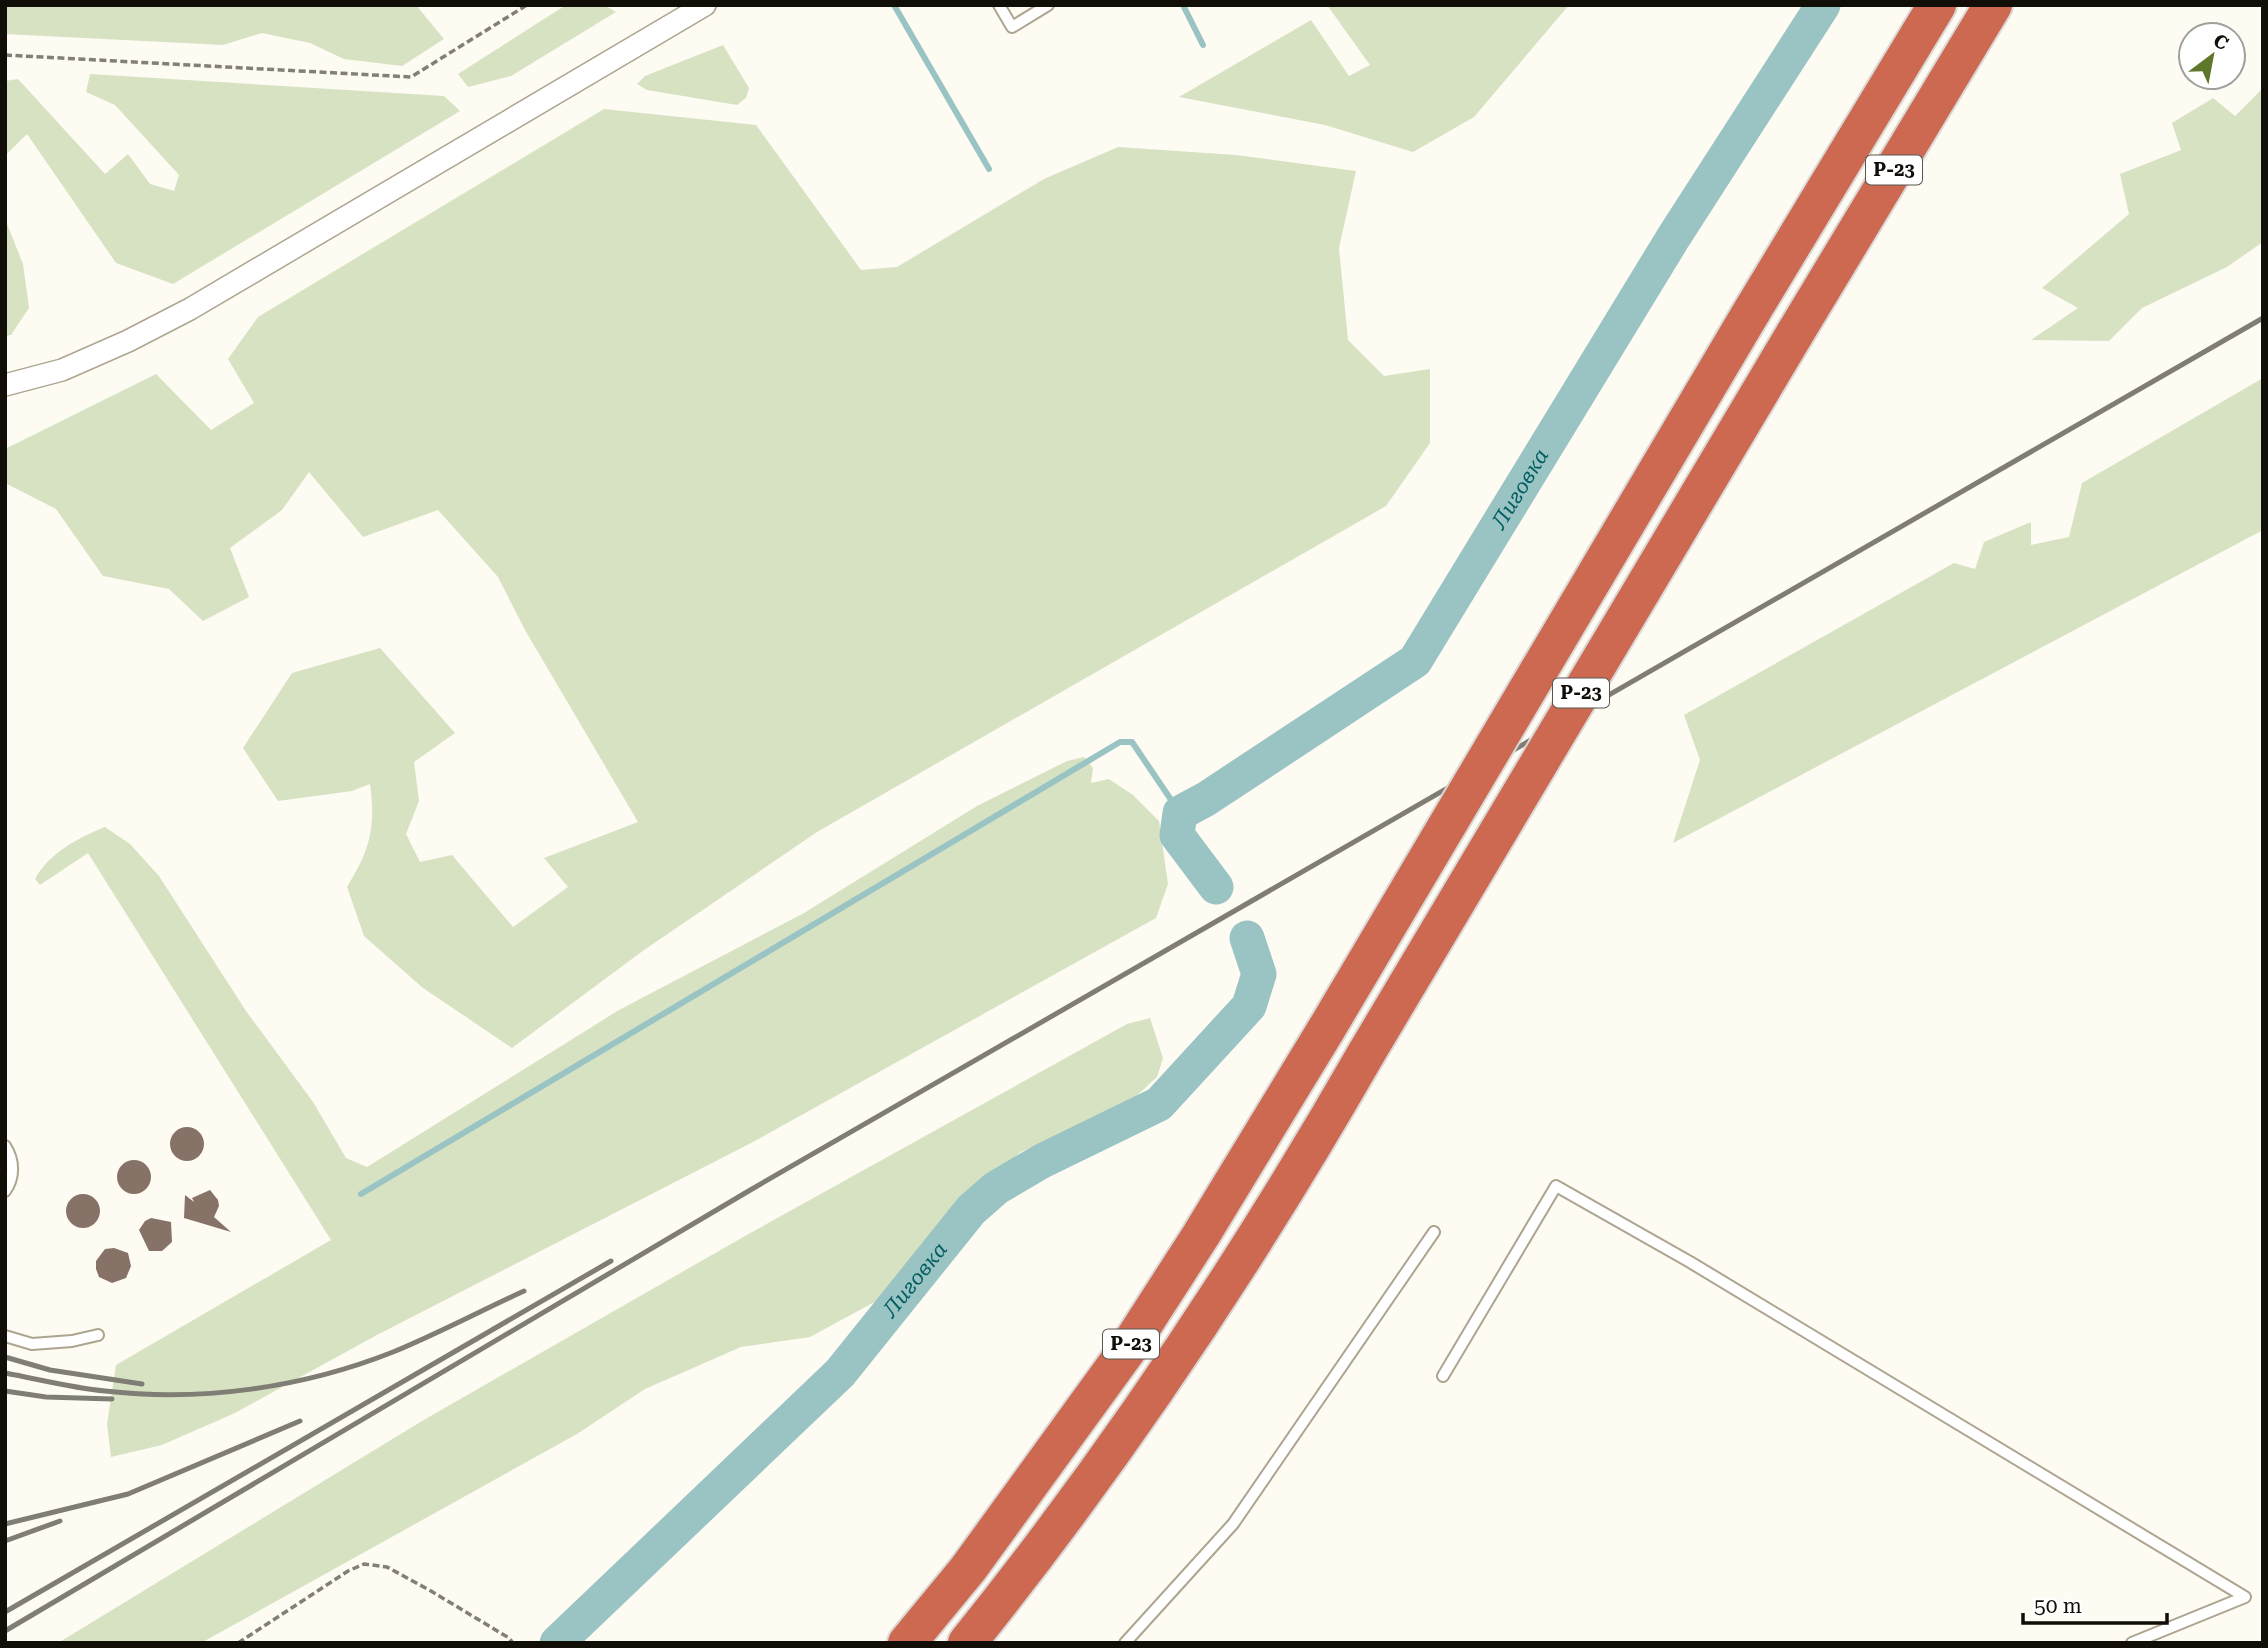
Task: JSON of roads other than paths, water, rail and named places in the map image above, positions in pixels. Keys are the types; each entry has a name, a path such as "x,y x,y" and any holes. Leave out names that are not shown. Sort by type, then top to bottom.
{"highway":[{"name":"Р-23","path":"907,1643 968,1569 1127,1350 1200,1235 1327,1028 1752,311 1937,5"},
{"name":"Р-23","path":"967,1643 1088,1486 1167,1372 1321,1133 1993,5"}],"street":[{"path":"5,385 62,370 128,341 190,309 705,5"}],"lane":[{"path":"999,5 1012,27 1048,5"},
{"path":"5,1146 11,1155 12,1170 10,1184 5,1191"},
{"path":"1443,1376 1556,1186 1690,1262 2245,1597 2132,1643"},
{"path":"1125,1643 1233,1524 1434,1233"},
{"path":"5,1336 32,1343 72,1341 98,1335"}],"waterway":[{"path":"894,5 989,169"},
{"path":"1183,5 1203,45"},
{"name":"Лиговка","path":"1216,887 1177,835 1180,813 1206,799 1415,661 1673,238 1823,5"},
{"path":"361,1194 1120,742 1132,742 1180,813"},
{"name":"Лиговка","path":"557,1643 840,1373 971,1210 996,1188 1042,1161 1159,1104 1249,1006 1259,974 1247,938"}],"railway":[{"path":"5,1631 752,1189 2263,318"},
{"path":"5,1612 611,1261"},
{"path":"5,1373 80,1388 141,1394 178,1395 251,1389 323,1375 393,1352 524,1291"},
{"path":"5,1357 50,1370 142,1384"},
{"path":"5,1391 46,1397 112,1399"},
{"path":"5,1524 128,1494 300,1421"},
{"path":"5,1541 60,1521"}]}
